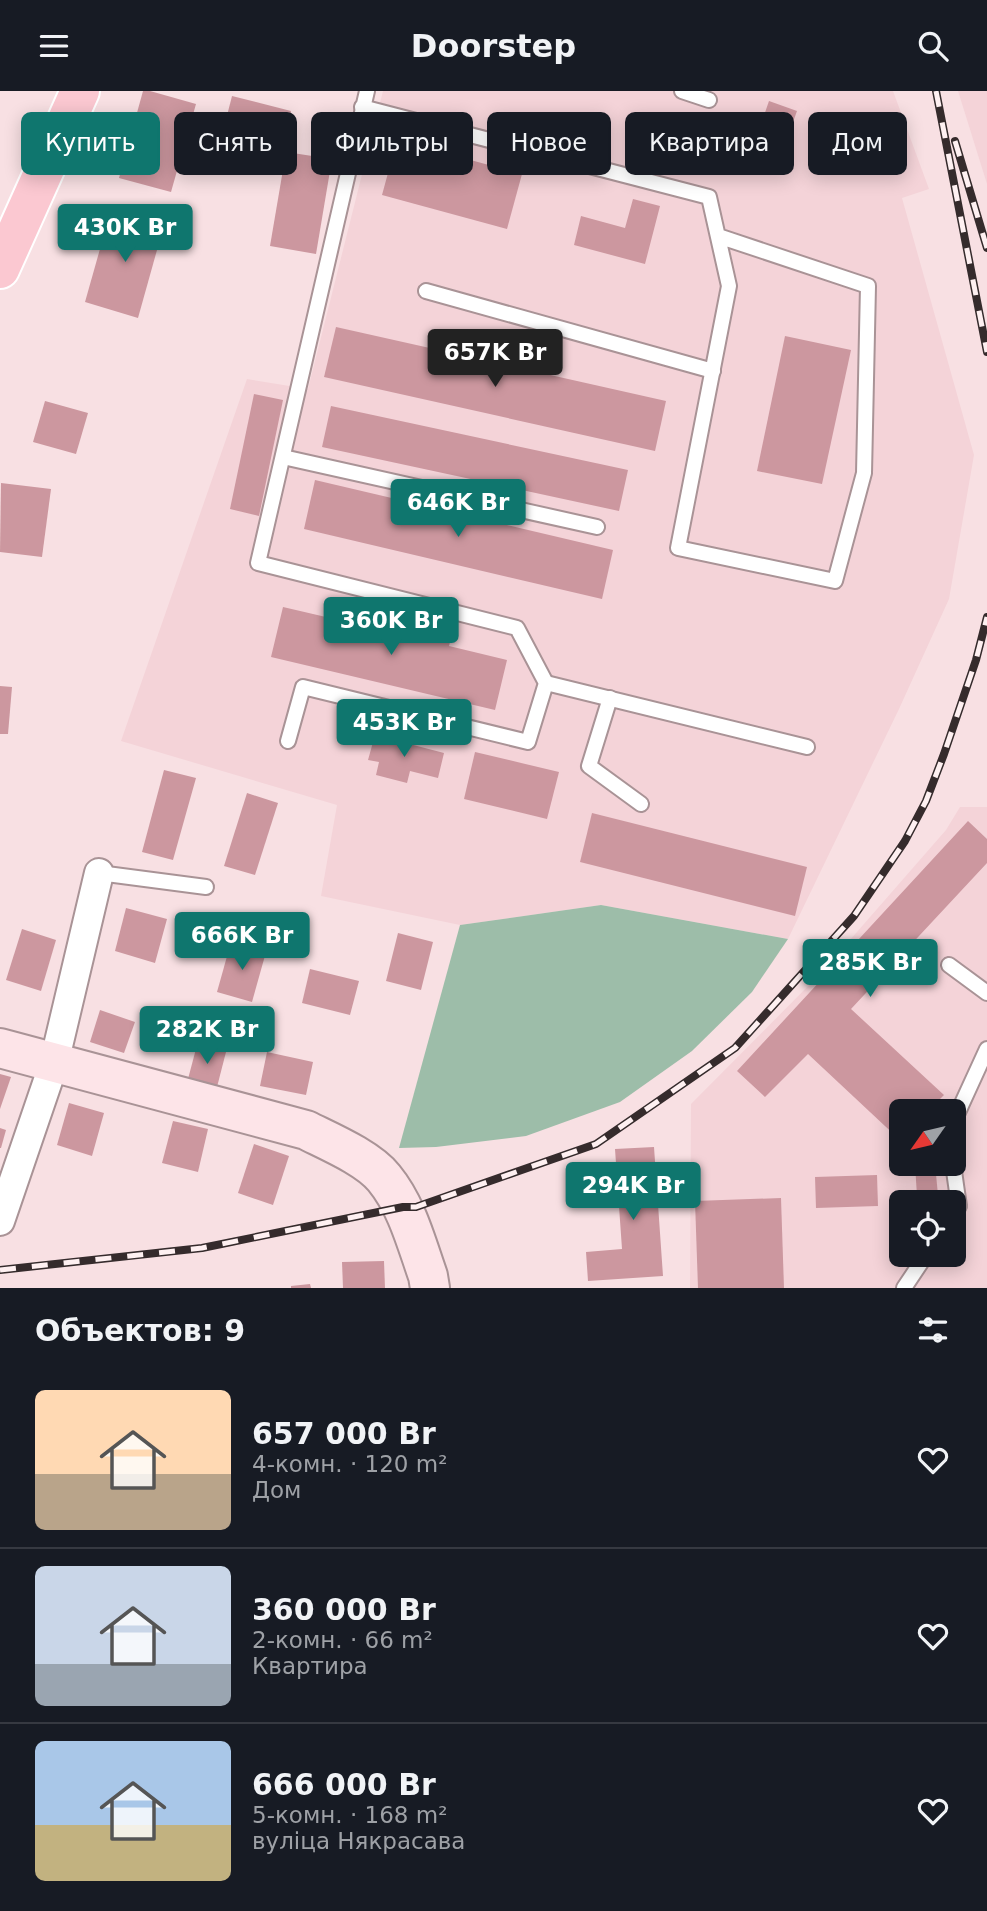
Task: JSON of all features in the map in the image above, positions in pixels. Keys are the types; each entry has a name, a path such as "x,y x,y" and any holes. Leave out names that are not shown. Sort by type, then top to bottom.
{"main road":[{"path":"0,269 80,91"},
{"path":"0,1048 306,1130 351,1152 383,1176 403,1207 430,1288"}],"street":[{"path":"0,1221 54,1063 99,873"}],"lane":[{"path":"288,741 303,687 528,742 546,683 517,628 258,563 367,91"},
{"path":"682,91 709,100"},
{"path":"362,107 709,197 729,286 678,548 835,581 864,473 868,286 718,236"},
{"path":"426,291 713,371"},
{"path":"284,457 597,527"},
{"path":"546,683 807,747"},
{"path":"610,698 589,765 641,804"},
{"path":"99,873 206,887"},
{"path":"949,965 987,993"},
{"path":"964,1099 987,1048"},
{"path":"904,1288 918,1267"}],"shaded area":[{"path":"383,91 893,91 901,112 808,112 808,175 907,175 907,129 929,189 902,198 974,455 949,599 788,939 601,905 460,925 321,896 337,805 121,741 247,379 308,389 362,175 473,175 473,112 378,112"},
{"path":"958,91 987,91 987,184"},
{"path":"960,807 987,807 987,1288 690,1288 691,1104 822,972 946,830"}],"green space":[{"path":"601,905 788,939 752,992 692,1051 620,1102 526,1136 436,1147 399,1148 460,925"}],"building":[{"path":"143,91 196,104 194,112 174,112 176,175 171,192 119,178 120,175 160,175 160,112 137,112"},
{"path":"232,96 291,111 291,112 228,112"},
{"path":"769,101 797,111 794,119 794,112 765,112"},
{"path":"297,154 311,156 311,175 329,175 316,254 270,246 282,175 297,175"},
{"path":"473,161 487,164 487,175 522,175 507,229 382,195 387,175 473,175"},
{"path":"633,199 660,206 645,264 574,245 581,216 625,228"},
{"path":"111,210 164,225 138,318 85,302"},
{"path":"336,327 666,401 655,451 324,377"},
{"path":"785,336 851,350 822,484 757,471"},
{"path":"254,394 283,400 259,516 230,509"},
{"path":"45,401 88,413 76,454 33,442"},
{"path":"331,406 628,470 619,511 322,447"},
{"path":"315,480 613,550 602,599 304,529"},
{"path":"1,483 51,489 42,557 0,552"},
{"path":"283,607 403,635 407,619 453,630 449,646 507,660 495,710 271,657"},
{"path":"0,686 12,687 8,734 0,734"},
{"path":"375,735 444,753 438,778 410,771 407,783 376,775 379,762 368,760"},
{"path":"475,752 559,772 547,819 464,799"},
{"path":"164,770 196,778 173,860 142,852"},
{"path":"247,793 278,803 255,875 224,866"},
{"path":"592,813 807,867 795,916 580,862"},
{"path":"968,821 987,839 987,863 851,1009 944,1095 940,1099 889,1099 889,1130 808,1054 765,1097 737,1071"},
{"path":"126,908 167,919 155,963 115,951"},
{"path":"22,929 56,940 41,991 6,980"},
{"path":"398,933 433,942 421,990 386,981"},
{"path":"231,942 266,952 252,1002 217,992"},
{"path":"310,969 359,981 350,1015 302,1003"},
{"path":"100,1010 135,1022 124,1053 90,1042"},
{"path":"197,1045 226,1052 217,1087 188,1079"},
{"path":"267,1052 313,1062 306,1095 260,1086"},
{"path":"0,1074 11,1077 0,1109"},
{"path":"69,1103 104,1113 92,1156 57,1145"},
{"path":"173,1121 208,1129 198,1172 162,1163"},
{"path":"0,1128 6,1130 1,1148 0,1148"},
{"path":"254,1144 289,1156 273,1205 238,1193"},
{"path":"654,1147 663,1276 588,1281 586,1252 622,1249 615,1149"},
{"path":"877,1175 878,1206 816,1208 815,1177"},
{"path":"916,1176 936,1176 938,1190 917,1190"},
{"path":"781,1198 784,1288 698,1288 695,1201"},
{"path":"384,1261 385,1288 343,1288 342,1262"},
{"path":"310,1284 311,1288 291,1288 291,1286"}],"railway":[{"path":"936,91 987,352"},
{"path":"955,141 987,248"},
{"path":"0,1270 202,1248 403,1207 416,1207 596,1144 735,1048 854,916 905,841 926,801 976,660 987,617"}]}
